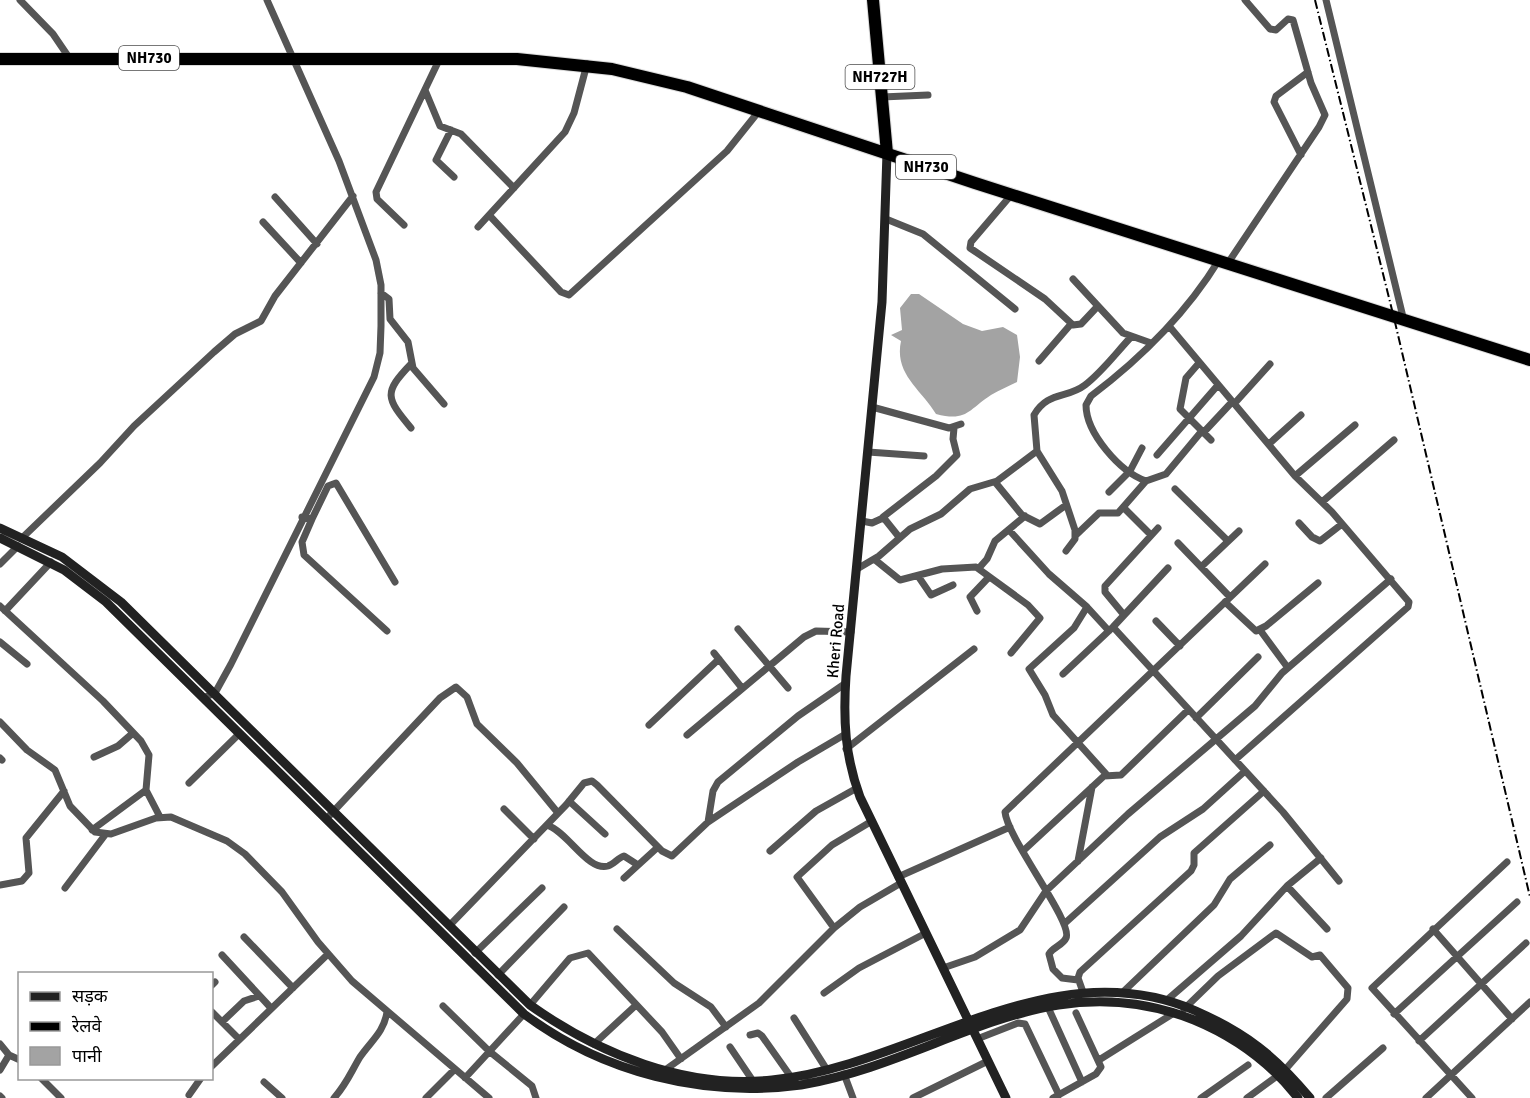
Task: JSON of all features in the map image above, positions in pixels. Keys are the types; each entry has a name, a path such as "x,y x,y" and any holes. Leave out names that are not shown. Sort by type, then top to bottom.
{"highway":[{"name":"NH727H","path":"873,0 887,153"},
{"name":"NH730","path":"0,59 440,58 528,59 587,64 687,87 1530,360"}],"street":[{"path":"20,0 53,34 70,59"},
{"path":"212,696 306,518 377,369 381,326 383,294 376,260 299,59 267,0"},
{"path":"1146,481 1130,471 1105,449 1088,420 1086,405 1091,396 1169,326 1224,262 1301,155 1325,114 1308,72 1293,20 1288,19 1276,30 1270,29 1245,0"},
{"path":"1326,0 1404,321"},
{"path":"404,225 377,199 376,192 440,58"},
{"path":"478,227 565,132 574,112 587,64"},
{"path":"1301,155 1274,102 1276,96 1308,72"},
{"path":"425,90 436,122 467,139 514,188"},
{"path":"882,97 928,95"},
{"path":"489,215 561,292 569,295 726,151 759,111"},
{"path":"451,130 436,160 453,177"},
{"name":"Kheri Road","path":"887,153 886,219 872,407 846,683 844,735 857,788 1006,1098"},
{"path":"1012,194 969,246 1045,299 1071,324 1076,326 1081,324 1097,307"},
{"path":"0,564 134,426 222,344 235,334 261,321 275,296 353,196"},
{"path":"274,197 317,244"},
{"path":"886,219 924,234 1015,309"},
{"path":"262,222 301,263"},
{"path":"1073,279 1123,333 1151,343"},
{"path":"383,294 389,299 390,319 408,342 411,364 444,404"},
{"path":"1040,361 1071,324"},
{"path":"1169,326 1295,476 1322,502 1408,600 1408,608 1235,760"},
{"path":"1076,535 1059,485 1037,451 1034,419 1038,409 1054,396 1072,393 1085,385 1131,337"},
{"path":"1199,363 1186,378 1180,409 1210,440"},
{"path":"411,364 392,385 389,393 396,408 411,428"},
{"path":"1066,551 1076,535 1099,513 1115,515 1124,508 1146,481 1166,474 1202,433 1270,364"},
{"path":"1157,455 1218,385"},
{"path":"862,521 872,523 883,518 936,476 957,455 953,439 958,426 872,407"},
{"path":"1269,444 1301,415"},
{"path":"1295,476 1355,425"},
{"path":"1322,502 1394,440"},
{"path":"1109,492 1130,471 1142,448"},
{"path":"857,569 874,559 899,537 941,514 974,486 994,482 1037,451"},
{"path":"868,452 924,456"},
{"path":"994,482 1025,516 1042,524 1065,505"},
{"path":"387,631 304,555 302,542 306,518 328,486 333,483 338,484 395,582"},
{"path":"1175,489 1228,541"},
{"path":"1124,508 1150,535"},
{"path":"979,568 987,559 993,543 1025,516"},
{"path":"883,518 899,537"},
{"path":"1299,523 1312,537 1320,541 1342,524"},
{"path":"0,528 79,579 212,696 239,734 449,926 530,1005 594,1044 633,1061 665,1070 724,1080 753,1081 827,1070 1047,1005 1106,1000 1181,1011"},
{"path":"1124,615 1105,592 1105,586 1158,528"},
{"path":"1009,530 1049,574 1111,629 1196,718 1264,791 1339,881"},
{"path":"1201,567 1239,531"},
{"path":"0,538 20,542 62,557 95,580 524,1014 566,1041 602,1060 646,1076 690,1085 752,1090 802,1085 844,1074 972,1028 1043,999 1083,992 1123,992 1167,1000 1181,1011 1232,1038 1282,1072 1310,1098"},
{"path":"1178,543 1253,630 1260,630 1318,583"},
{"path":"874,559 895,578 904,580 964,566 979,568 1028,605 1040,618 1011,653"},
{"path":"51,562 3,609 104,701 133,733 149,755 146,790 160,817"},
{"path":"1078,980 1068,980 1057,975 1049,959 1052,950 1067,936 1064,924 1010,827 1005,816 1007,808 1079,743 1265,564"},
{"path":"1063,674 1111,629 1168,568"},
{"path":"918,576 923,587 931,595 953,585"},
{"path":"977,611 970,599 989,577"},
{"path":"943,968 975,957 1020,930 1046,891 1266,695 1288,668 1390,579"},
{"path":"1087,607 1074,628 1029,669 1045,695 1053,715 1107,775 1117,777 1121,775 1188,710"},
{"path":"1156,621 1180,646"},
{"path":"738,628 789,688"},
{"path":"1260,630 1288,668"},
{"path":"687,735 810,633 851,632"},
{"path":"0,642 27,664"},
{"path":"846,749 974,650"},
{"path":"649,725 716,656 742,688"},
{"path":"1196,718 1258,657"},
{"path":"708,822 713,790 718,782 798,716 846,683"},
{"path":"329,816 440,698 456,687 467,697 477,724 518,763 558,813"},
{"path":"0,722 27,750 54,770 75,813 92,830 105,836"},
{"path":"94,757 113,750 133,733"},
{"path":"189,783 239,734"},
{"path":"449,926 534,840 581,785 592,782 606,793 658,847 672,856 708,822 798,762 844,735"},
{"path":"1064,924 1160,837 1203,809 1245,771"},
{"path":"1023,851 1107,775"},
{"path":"1078,861 1092,787"},
{"path":"770,851 816,811 857,788"},
{"path":"0,885 22,881 30,873 26,838 64,790"},
{"path":"92,830 146,790"},
{"path":"1083,992 1078,980 1080,972 1191,871 1194,865 1194,853 1264,791"},
{"path":"569,801 605,834"},
{"path":"504,809 534,840"},
{"path":"65,888 105,836 160,817 178,819 226,841 245,854 282,892 327,954 352,981 489,1098"},
{"path":"834,928 798,880 798,874 832,845 872,821"},
{"path":"547,825 558,830 593,864 605,867 624,856 638,865"},
{"path":"665,1070 773,991 834,928 860,907 900,880 1010,827"},
{"path":"1123,992 1214,905 1230,879 1270,845"},
{"path":"624,878 658,847"},
{"path":"1167,1000 1241,936 1287,886 1320,858"},
{"path":"1472,1098 1394,1014 1375,992 1373,986 1507,862"},
{"path":"1287,886 1327,930"},
{"path":"475,953 542,888"},
{"path":"1394,1014 1517,902"},
{"path":"498,975 564,907"},
{"path":"617,929 674,983 711,1007 726,1027"},
{"path":"1433,930 1512,1019"},
{"path":"824,993 867,963 926,933"},
{"path":"1099,1060 1181,1011 1218,976 1276,933 1312,957 1320,955 1348,988 1349,996 1282,1072 1247,1098"},
{"path":"244,937 292,988"},
{"path":"1419,1041 1526,943"},
{"path":"530,1005 570,958 584,952 598,961 635,1006 662,1032 681,1059"},
{"path":"213,1065 327,954"},
{"path":"222,955 271,1008"},
{"path":"222,1022 244,1001 259,996"},
{"path":"1426,1098 1530,1002"},
{"path":"1047,1005 1082,1082"},
{"path":"443,1006 489,1051 532,1086 536,1098"},
{"path":"594,1044 635,1006"},
{"path":"334,1098 347,1083 361,1055 382,1031 387,1012"},
{"path":"213,1013 239,1039"},
{"path":"972,1028 1024,1024 1056,1096 1099,1071 1099,1060 1076,1013"},
{"path":"465,1078 524,1014"},
{"path":"794,1017 827,1070"},
{"path":"750,1035 758,1033 762,1036 791,1077"},
{"path":"0,1044 9,1055 18,1059"},
{"path":"730,1047 753,1081"},
{"path":"1326,1098 1383,1048"},
{"path":"0,1070 9,1055"},
{"path":"913,1098 988,1061"},
{"path":"1206,1097 1248,1065"},
{"path":"426,1098 455,1069"},
{"path":"1282,1072 1298,1098"},
{"path":"844,1074 853,1098"},
{"path":"43,1080 61,1098"},
{"path":"189,1095 200,1080"},
{"path":"264,1082 282,1098"},
{"path":"344,1098 347,1083"}],"water":[{"path":"911,294 919,294 963,324 982,331 1003,327 1017,335 1020,357 1017,382 991,395 972,410 961,415 954,417 936,414 905,372 901,363 901,341 891,335 902,330 900,308"}],"railway":[{"path":"1315,0 1394,318 1530,897"}]}
